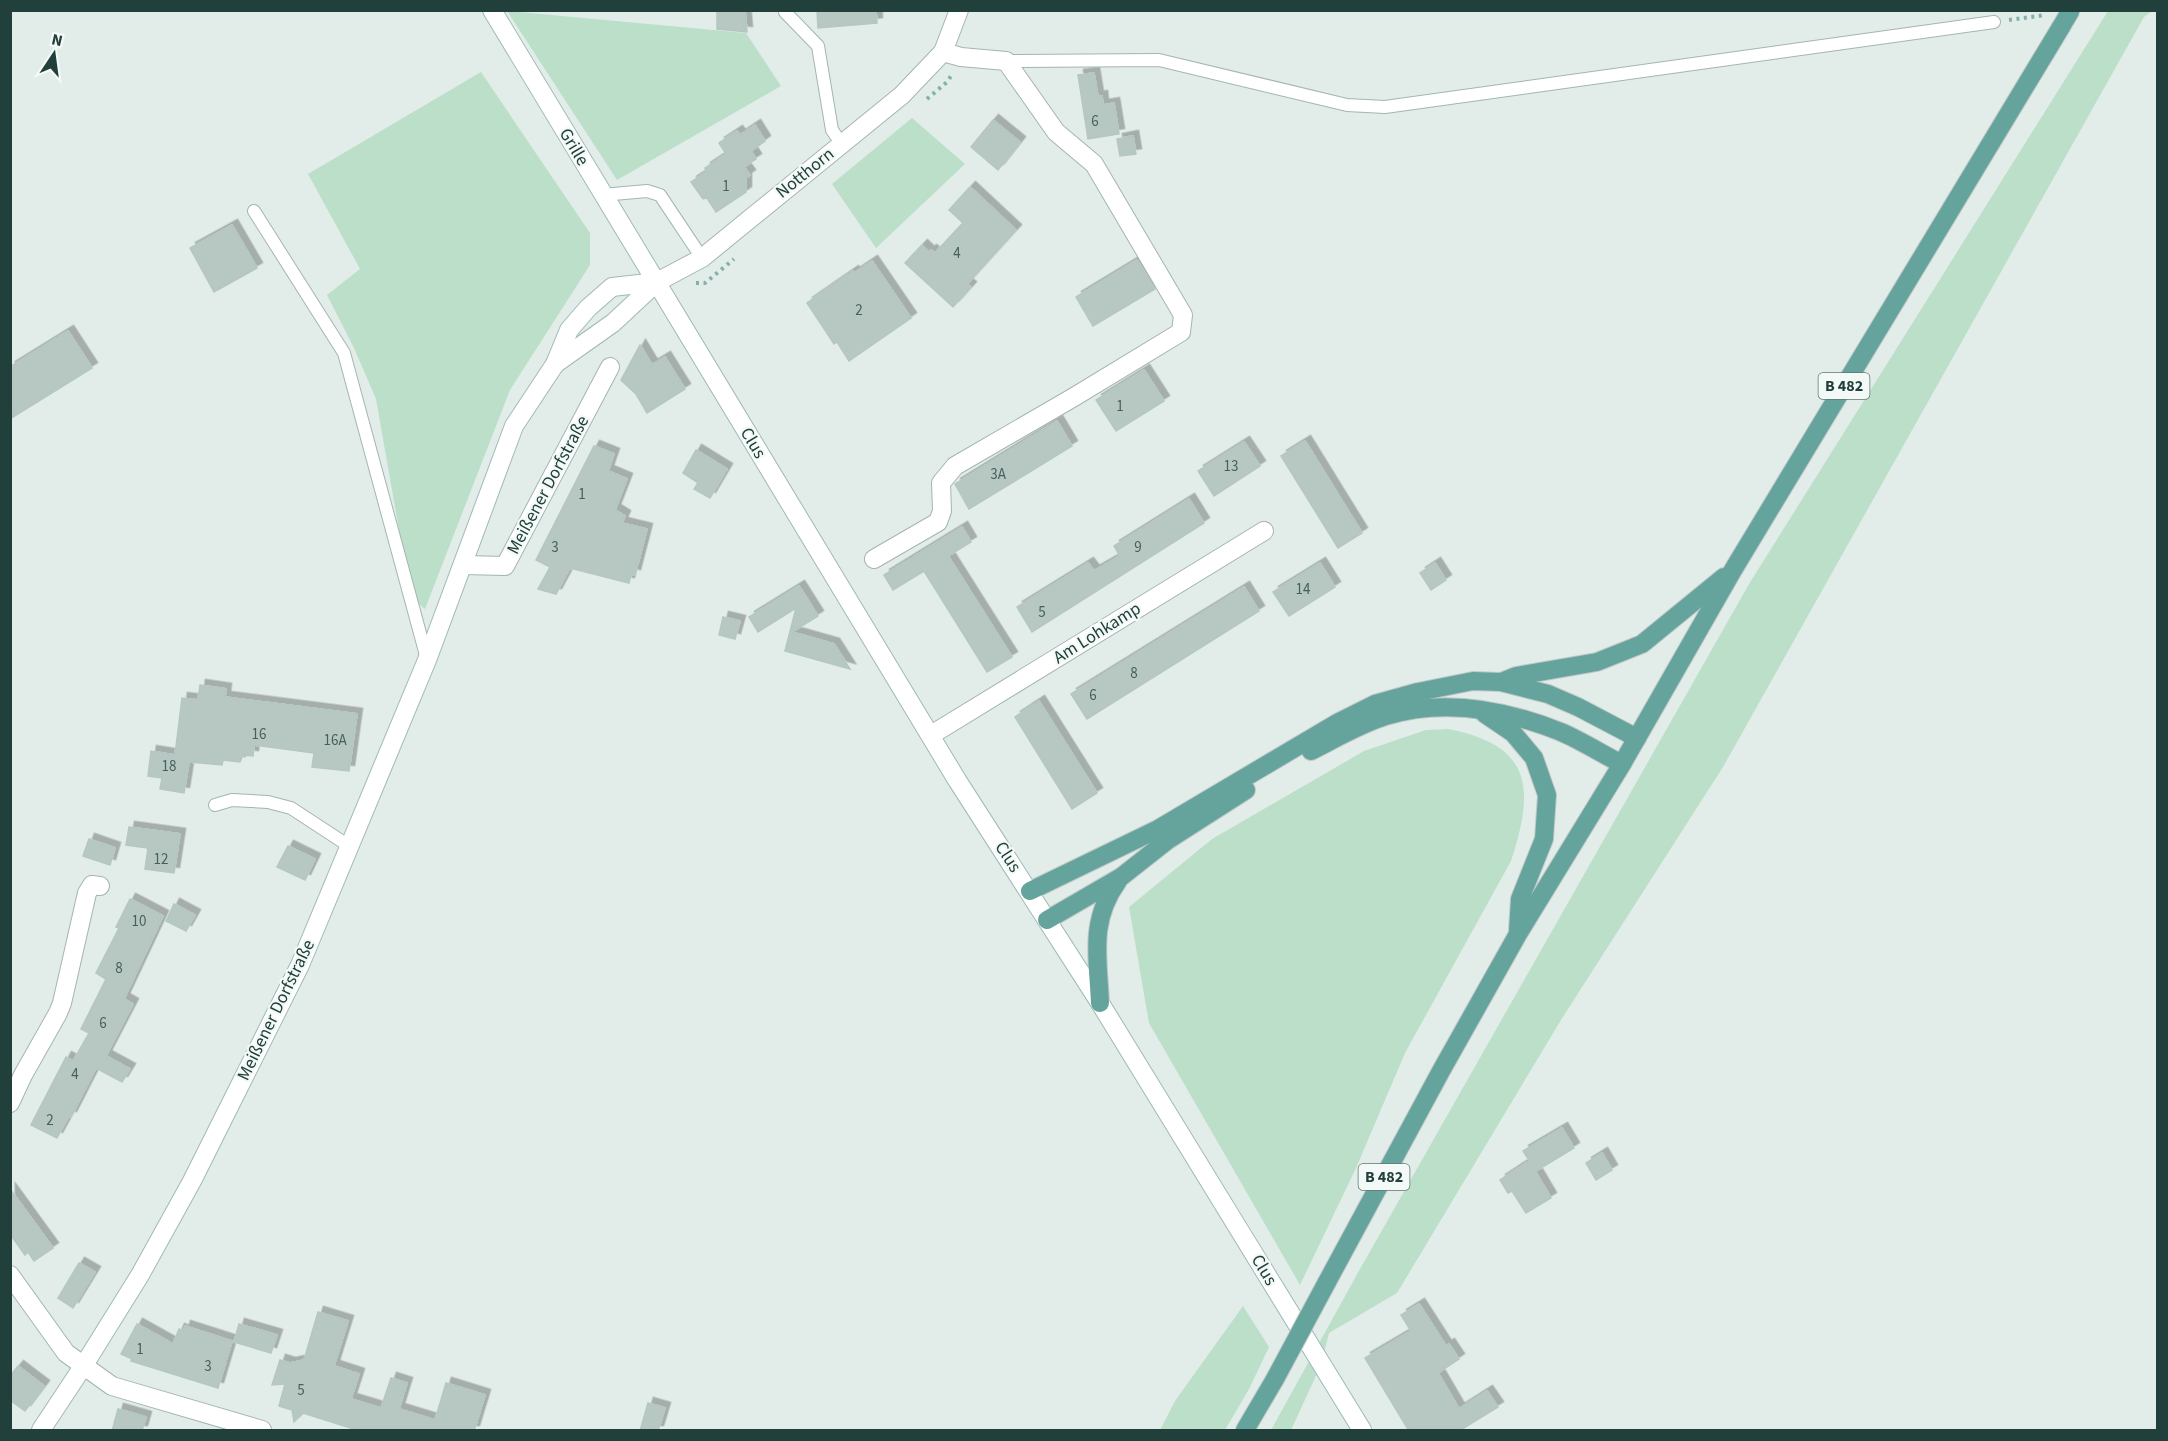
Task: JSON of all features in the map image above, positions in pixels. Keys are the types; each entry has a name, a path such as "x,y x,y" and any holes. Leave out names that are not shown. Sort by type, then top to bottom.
{"main road":[{"name":"B 482","path":"1245,1431 1518,934 1622,764 1733,570 2061,17"},
{"path":"1501,682 1516,676 1597,662 1642,644 1733,570"},
{"path":"1030,891 1158,829 1337,723 1374,704 1418,692 1473,681 1501,682 1548,694 1637,738"},
{"path":"1047,920 1121,877 1168,840 1309,752 1386,716 1426,708 1476,708 1517,717 1563,733 1622,764"},
{"path":"1476,708 1513,733 1534,758 1547,795 1544,839 1520,899 1518,934"},
{"path":"1100,1003 1097,933 1108,895 1121,877"}],"street":[{"name":"Grille","path":"492,10 602,195 657,282"},
{"name":"Notthorn","path":"657,282 702,258 902,95 943,52 959,10"},
{"path":"874,559 938,522 942,511 941,483 955,466 1180,332 1183,315 1094,164 1056,132 1006,61 961,57 943,52"},
{"name":"Meißener Dorfstraße","path":"555,364 613,323 657,282"},
{"name":"Meißener Dorfstraße","path":"41,1431 140,1275 192,1181 300,965 427,660 514,426 555,364 569,330 588,308 612,287 657,282"},
{"name":"Clus","path":"657,282 957,780 1100,1003 1362,1431"},
{"name":"Meißener Dorfstraße","path":"464,565 505,566 610,367"},
{"name":"Am Lohkamp","path":"931,735 1264,531"},
{"path":"10,1103 58,1013 87,893 92,885 100,886"},
{"path":"10,1275 66,1353 112,1386 262,1431"}],"lane":[{"path":"785,12 818,46 832,130 841,143"},
{"path":"1006,61 1159,60 1347,105 1384,107 1994,22"},
{"path":"602,195 647,191 660,195 702,258"},
{"path":"254,211 345,353 427,660"},
{"path":"215,805 231,800 268,802 291,808 349,846"}],"path":[{"path":"1994,22 2061,17"}],"green space":[{"path":"507,11 746,33 781,86 617,180"},
{"path":"2108,11 2152,11 2144,17 1723,767 1561,1020 1397,1293 1329,1333 1321,1365 1291,1430 1271,1430 1749,584"},
{"path":"481,72 590,233 590,265 510,390 425,609 411,598 376,399 354,348 327,295 360,269 308,174"},
{"path":"912,118 965,164 876,248 832,184"},
{"path":"1448,729 1476,736 1497,746 1511,759 1520,774 1524,791 1519,835 1511,861 1405,1053 1356,1168 1300,1285 1149,1023 1129,907 1212,839 1364,751 1426,730"},
{"path":"1243,1306 1269,1347 1249,1389 1225,1430 1160,1430 1175,1401"}],"building":[{"path":"717,10 745,10 747,32 717,29"},
{"path":"817,10 876,10 877,23 818,28"},
{"path":"1094,73 1098,97 1102,96 1103,105 1114,103 1119,134 1088,139 1078,75"},
{"path":"993,120 1020,142 998,170 971,147"},
{"path":"755,125 765,141 751,151 756,159 744,167 750,175 746,178 746,192 716,212 707,198 703,199 691,182 706,172 705,168 726,154 719,143 737,131 740,135"},
{"path":"1133,136 1136,154 1120,156 1117,139"},
{"path":"970,187 1016,230 967,284 971,287 953,307 905,263 922,245 929,252 931,250 935,253 963,223 949,210"},
{"path":"232,225 257,268 214,292 190,248"},
{"path":"1137,260 1155,289 1093,326 1076,297"},
{"path":"872,261 911,318 849,361 837,342 834,344 807,303 853,271 854,273"},
{"path":"68,331 92,368 10,419 10,367"},
{"path":"640,345 652,365 665,357 685,389 647,413 636,394 621,380"},
{"path":"1144,370 1164,401 1116,431 1096,400"},
{"path":"1057,421 1072,446 969,509 955,484"},
{"path":"1305,441 1362,533 1338,548 1281,456"},
{"path":"1244,442 1260,466 1214,496 1198,471"},
{"path":"594,446 614,454 608,471 627,479 615,510 625,516 622,523 647,529 635,575 631,574 629,583 570,568 556,594 538,589 550,567 536,560"},
{"path":"696,450 727,469 710,498 694,489 698,483 683,473"},
{"path":"1189,499 1204,523 1032,632 1017,607 1088,563 1094,571 1120,556 1114,546"},
{"path":"962,527 971,542 948,556 1012,657 987,672 924,571 893,590 884,575"},
{"path":"1320,563 1335,587 1289,616 1273,592"},
{"path":"1435,563 1446,580 1431,590 1420,573"},
{"path":"799,586 818,616 792,632 834,644 850,669 785,651 796,608 758,632 749,617"},
{"path":"1244,587 1259,611 1087,719 1071,694"},
{"path":"723,617 740,621 735,639 719,635"},
{"path":"200,685 226,689 225,697 357,714 349,771 312,767 314,753 254,745 253,756 243,755 240,762 223,760 222,765 189,762 184,793 160,789 162,778 148,776 151,751 175,755 182,698 198,700"},
{"path":"1039,701 1097,793 1072,809 1015,717"},
{"path":"129,827 180,834 174,873 145,869 148,848 126,845"},
{"path":"89,839 115,848 110,865 83,856"},
{"path":"288,846 315,859 305,880 277,867"},
{"path":"130,899 163,916 124,999 133,1004 106,1056 130,1069 122,1082 96,1068 71,1117 69,1116 57,1138 31,1125 66,1057 73,1061 89,1033 81,1029 106,979 96,973 119,928 116,927"},
{"path":"174,904 195,915 186,931 166,921"},
{"path":"1562,1128 1574,1148 1536,1171 1523,1151"},
{"path":"1602,1153 1612,1170 1596,1180 1586,1163"},
{"path":"1529,1161 1551,1198 1526,1213 1512,1191 1508,1193 1500,1180"},
{"path":"10,1189 53,1248 34,1261 28,1252 25,1255 10,1234"},
{"path":"79,1263 95,1272 73,1308 58,1298"},
{"path":"1419,1304 1446,1346 1449,1344 1459,1359 1438,1373 1459,1409 1487,1391 1498,1407 1459,1431 1409,1431 1365,1358 1411,1331 1401,1315"},
{"path":"318,1312 348,1321 334,1366 359,1374 351,1399 381,1408 391,1378 407,1383 399,1409 435,1420 446,1383 485,1395 474,1431 360,1431 303,1413 294,1422 292,1410 279,1406 285,1384 272,1385 280,1360 290,1363 304,1360"},
{"path":"137,1324 173,1344 179,1329 184,1331 185,1326 232,1341 218,1388 131,1361 132,1359 121,1354"},
{"path":"239,1324 277,1335 271,1353 234,1342"},
{"path":"18,1366 44,1386 25,1411 10,1400 10,1376"},
{"path":"648,1403 665,1408 658,1431 640,1431"},
{"path":"118,1409 146,1417 142,1431 112,1431"}]}
